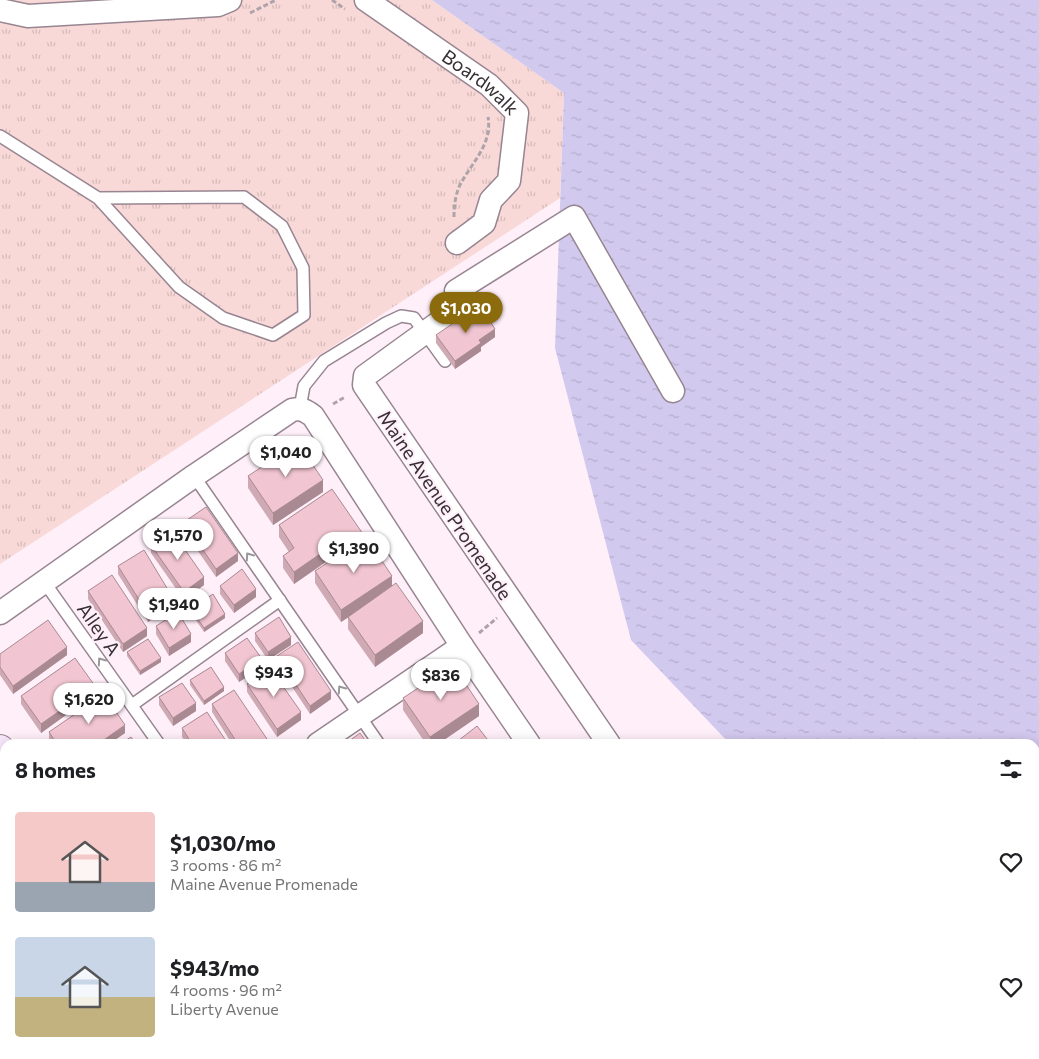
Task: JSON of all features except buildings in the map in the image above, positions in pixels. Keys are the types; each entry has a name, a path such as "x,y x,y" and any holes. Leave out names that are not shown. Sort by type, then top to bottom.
{"street":[{"path":"0,10 28,16 218,5 230,0"},
{"name":"Boardwalk","path":"357,5 489,85 517,113 509,181 491,200 484,223 457,244"},
{"name":"Maine Avenue Promenade","path":"606,739 364,385 365,376 463,305 456,291 574,217 673,391"},
{"path":"0,613 194,476 292,410 300,408 313,416 462,646 526,739"},
{"path":"325,739 462,646"}],"lane":[{"path":"0,136 98,198 179,288 223,318 273,335 304,315 303,268 282,226 244,197 98,198"},
{"path":"300,408 304,386 324,361 386,323 401,316 414,318 445,361"},
{"path":"194,476 376,739"},
{"name":"Alley A","path":"45,583 156,739"},
{"path":"132,705 280,600"}],"path":[{"path":"332,0 357,5"},
{"path":"457,244 454,218 458,189 486,144 489,124 487,114"},
{"path":"462,646 514,605"}],"green space":[{"path":"0,0 432,0 564,93 560,198 0,564"}],"water":[{"path":"432,0 1039,0 1039,739 725,739 631,640 555,348 564,93"}]}
